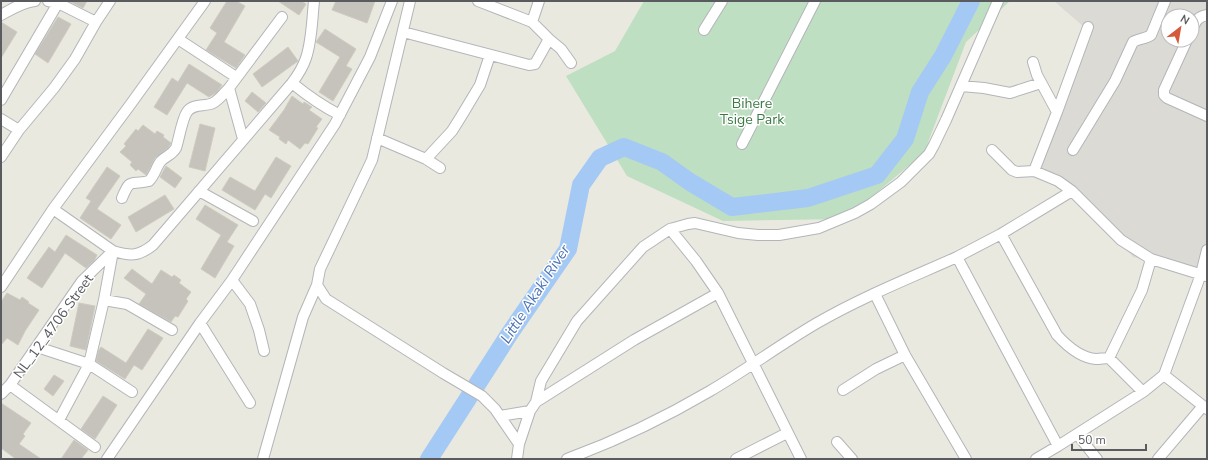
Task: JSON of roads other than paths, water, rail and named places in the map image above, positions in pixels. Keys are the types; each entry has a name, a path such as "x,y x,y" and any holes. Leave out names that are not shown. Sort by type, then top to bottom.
{"street":[{"path":"1,15 29,1 35,1"},
{"path":"1,157 19,130 71,64 110,1"},
{"path":"1,287 53,209 205,1"},
{"path":"53,209 113,251 134,255 148,250 292,83 306,59 310,45 314,1"},
{"path":"107,459 200,323 232,280 335,124 370,57 392,1"},
{"path":"264,459 303,317 317,285 320,269 372,160 410,1"},
{"path":"478,1 532,22 561,49 571,63"},
{"path":"532,22 539,1"},
{"path":"704,30 722,1"},
{"path":"742,144 815,1"},
{"path":"517,459 519,444 530,411 536,402 541,381 577,321 643,248 670,230 688,224 695,223 738,233 758,235 779,234 819,228 855,214 871,204 901,182 929,154 961,86 998,1"},
{"path":"1074,150 1115,81 1133,42 1136,39 1149,37 1165,1"},
{"path":"1,100 53,2 96,22"},
{"path":"122,198 130,184 134,182 149,181 163,160 174,152 187,111 195,106 206,106 217,101 229,88 282,17"},
{"path":"1034,171 1088,27"},
{"path":"403,32 533,65 536,63 549,39"},
{"path":"178,39 236,77"},
{"path":"1183,48 1164,90 1164,95 1167,98 1207,116"},
{"path":"426,159 452,131 462,115 480,85 490,55"},
{"path":"1033,62 1041,83 1057,112"},
{"path":"292,83 312,99 340,115"},
{"path":"961,86 984,88 1010,93 1041,83"},
{"path":"229,88 244,139"},
{"path":"1,119 19,130"},
{"path":"377,138 426,159 440,168"},
{"path":"992,150 1012,170 1017,172 1034,171 1058,181 1072,191 1121,240 1151,259 1204,275"},
{"path":"199,191 253,221"},
{"path":"567,459 603,446 657,420 709,392 817,323 875,294 957,257 1001,234 1072,191"},
{"path":"670,230 696,261 718,293 800,459"},
{"path":"1001,234 1057,335 1066,345 1084,356 1096,359 1109,358 1143,392"},
{"path":"1036,459 1143,392 1164,375 1204,275 1207,250"},
{"name":"NL_12_4706 Street","path":"58,420 89,364 104,300 113,251"},
{"name":"NL_12_4706 Street","path":"1,394 10,385 82,281 113,251"},
{"path":"957,257 1058,446"},
{"path":"1109,358 1142,290 1151,259"},
{"path":"232,280 250,304 259,330 264,351"},
{"path":"317,285 326,299 482,396 492,405 519,444"},
{"path":"536,402 634,340 718,293"},
{"path":"875,294 905,355 966,459"},
{"name":"NL_12_4706 Street","path":"104,300 130,306 172,330"},
{"path":"200,323 250,403"},
{"path":"37,347 89,364 132,392"},
{"path":"843,390 876,369 905,355"},
{"path":"1158,459 1205,407 1164,375"},
{"name":"NL_12_4706 Street","path":"10,385 95,447"},
{"path":"500,416 530,411"},
{"path":"736,459 787,433"},
{"path":"1077,434 1097,459"},
{"path":"837,442 852,459"}],"waterway":[{"name":"Little Akaki River","path":"429,459 510,333 568,249 581,185 600,158 624,147 662,162 690,182 732,207 808,198 877,175 905,139 920,92 943,56 971,1"}],"park label":[{"name":"Bihere Tsige Park","path":"752,112"}]}
